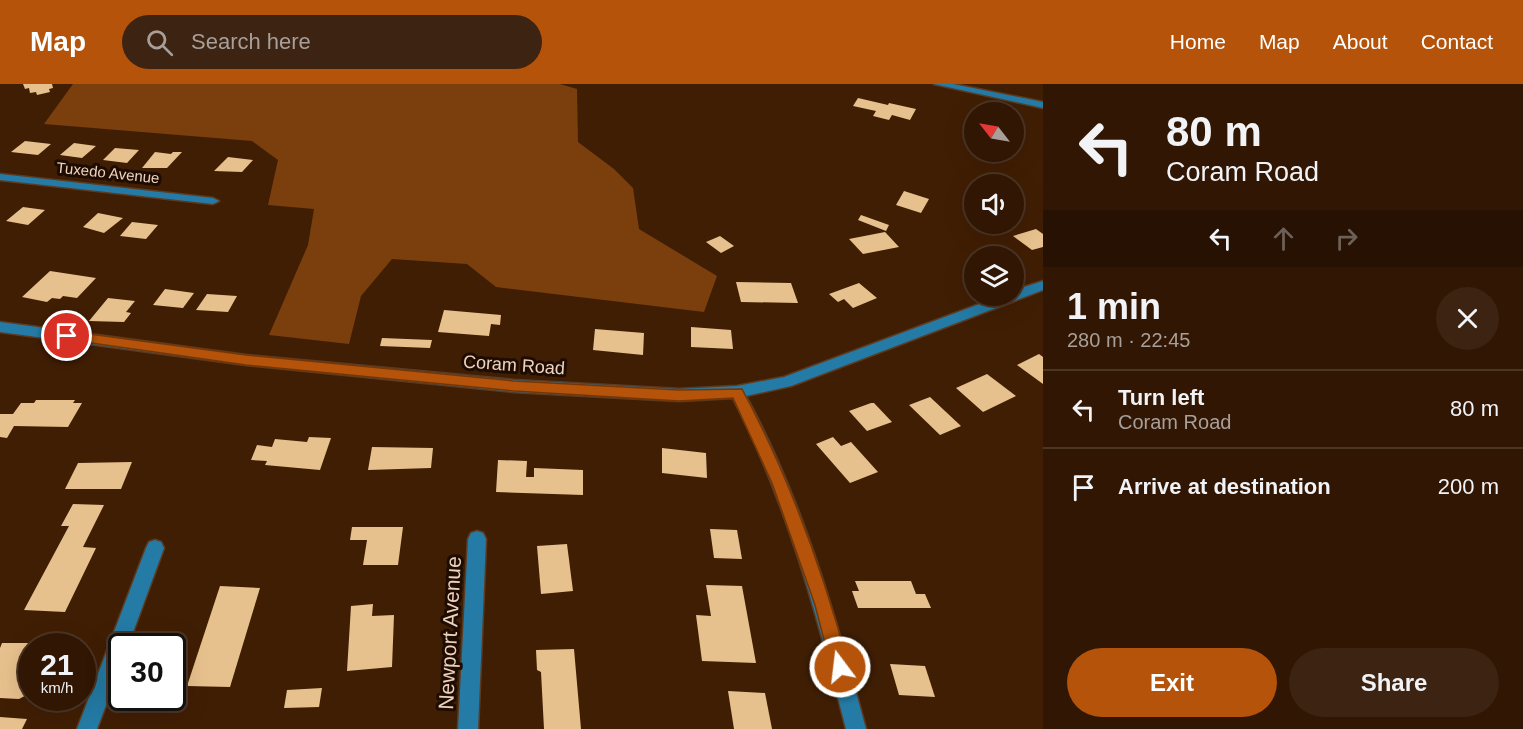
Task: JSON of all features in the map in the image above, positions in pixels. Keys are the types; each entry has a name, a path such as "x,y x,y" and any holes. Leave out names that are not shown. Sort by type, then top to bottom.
{"street":[{"path":"939,84 1043,105"},
{"name":"Tuxedo Avenue","path":"0,177 213,201"},
{"name":"Coram Road","path":"1024,291 1043,285"},
{"name":"Coram Road","path":"0,327 246,360 514,386 679,395 737,392 786,382 984,306"},
{"path":"737,392 780,483 824,605 856,729"},
{"name":"Newport Avenue","path":"468,729 477,539"},
{"path":"87,729 155,548"}],"shaded area":[{"path":"73,84 560,84 577,89 578,142 614,169 633,188 639,229 717,276 704,312 496,287 467,264 392,259 361,296 349,344 269,335 308,245 314,209 268,205 278,160 252,141 44,124"}],"building":[{"path":"23,84 52,84 53,88 49,89 50,92 37,95 36,92 30,93 29,88 25,89"},
{"path":"858,98 916,109 910,120 892,115 889,120 873,116 876,111 853,106"},
{"path":"25,141 51,144 38,155 11,152"},
{"path":"74,143 96,146 82,158 60,155"},
{"path":"115,148 139,150 127,163 103,160"},
{"path":"155,152 171,154 182,152 167,168 142,168"},
{"path":"228,157 253,160 242,172 214,171"},
{"path":"904,191 929,199 921,213 896,205"},
{"path":"23,207 45,210 28,225 6,221"},
{"path":"98,213 123,218 104,233 83,227"},
{"path":"861,215 889,225 886,231 858,220"},
{"path":"132,222 158,225 146,239 120,236"},
{"path":"1036,229 1043,234 1043,247 1032,250 1013,236"},
{"path":"885,232 899,247 863,254 849,239"},
{"path":"720,236 734,246 721,253 706,242"},
{"path":"50,271 96,278 77,298 63,296 60,299 52,298 47,302 22,297"},
{"path":"736,282 791,283 798,303 741,302"},
{"path":"859,283 877,298 853,308 844,299 838,302 829,294"},
{"path":"165,289 194,293 183,308 153,305"},
{"path":"207,294 237,296 228,312 196,310"},
{"path":"108,298 135,301 126,312 131,313 124,322 89,321"},
{"path":"444,310 501,315 500,325 491,324 489,336 438,332"},
{"path":"691,327 731,330 733,349 691,347"},
{"path":"595,329 644,333 643,355 593,350"},
{"path":"382,338 432,340 430,348 380,346"},
{"path":"1039,354 1043,357 1043,384 1017,365"},
{"path":"987,374 1016,396 983,412 956,388"},
{"path":"930,397 961,426 940,435 909,405"},
{"path":"36,400 75,400 73,403 82,403 68,427 14,426 7,438 0,437 0,414 13,414 21,403 34,403"},
{"path":"874,403 892,422 867,431 849,411"},
{"path":"309,437 331,438 320,470 265,465 267,461 251,460 257,445 272,447 275,439 307,442"},
{"path":"833,437 841,446 851,442 878,472 850,483 816,444"},
{"path":"372,447 433,448 431,468 368,470"},
{"path":"662,448 706,453 707,478 662,473"},
{"path":"498,460 527,461 526,477 534,477 534,468 583,470 583,495 496,492"},
{"path":"132,462 121,489 65,489 78,463"},
{"path":"73,504 104,505 83,547 96,548 65,612 24,610 69,526 61,526"},
{"path":"352,527 403,527 398,565 363,565 367,540 350,540"},
{"path":"710,529 737,530 742,559 714,558"},
{"path":"567,544 573,591 541,594 537,546"},
{"path":"855,581 911,581 916,594 925,594 931,608 858,608 852,591 859,591"},
{"path":"706,585 742,586 756,663 702,661 696,615 711,616"},
{"path":"220,586 260,588 230,687 187,686"},
{"path":"373,604 372,616 394,615 392,667 347,671 351,606"},
{"path":"2,643 18,643 18,699 0,698 0,648"},
{"path":"574,649 581,729 544,729 541,672 537,670 536,650"},
{"path":"890,664 925,666 935,697 899,695"},
{"path":"322,688 319,707 284,708 287,690"},
{"path":"728,691 765,693 772,729 734,729"},
{"path":"0,717 27,719 22,729 0,729"}],"route":[{"path":"67,336 246,360 514,386 679,395 737,392 748,411 780,483 824,605 840,667"}]}
